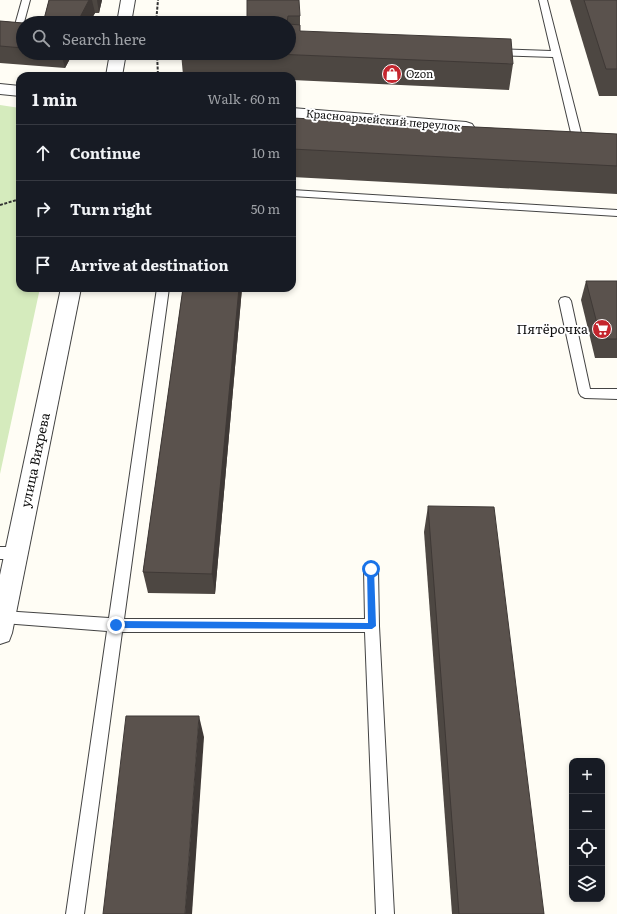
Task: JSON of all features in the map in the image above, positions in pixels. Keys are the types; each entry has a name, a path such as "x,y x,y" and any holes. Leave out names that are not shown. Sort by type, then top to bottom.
{"street":[{"path":"125,16 128,0"},
{"path":"115,72 117,60"},
{"path":"0,89 16,91"},
{"name":"Красноармейский переулок","path":"296,113 482,129"},
{"name":"улица Вихрева","path":"2,625 8,553 70,292"}],"lane":[{"path":"21,16 26,0"},
{"path":"543,0 576,137"},
{"path":"486,51 556,54"},
{"path":"296,193 617,213"},
{"path":"74,914 162,292"},
{"path":"565,301 585,393 617,394"},
{"path":"371,569 372,626 385,914"},
{"path":"2,625 372,626"}],"path":[{"path":"157,16 158,0"},
{"path":"157,60 158,72"},
{"path":"0,205 16,200"}],"green space":[{"path":"0,105 16,107 16,292 39,292 0,474"}],"building":[{"path":"49,0 89,0 81,16 45,16"},
{"path":"247,0 299,0 300,16 247,16"},
{"path":"584,0 617,0 617,69 606,69"},
{"path":"0,21 16,22 16,47 0,46"},
{"path":"296,25 300,25 300,31 511,39 513,64 296,55"},
{"path":"296,118 617,134 617,166 296,149"},
{"path":"586,281 617,281 617,339 601,339"},
{"path":"182,292 239,292 212,574 143,572"},
{"path":"428,506 494,507 544,914 459,914"},
{"path":"126,716 199,716 185,914 103,914"}],"place":[{"name":"Ozon","path":"392,74"},
{"name":"Пятёрочка","path":"602,329"}],"route":[{"path":"116,625 372,626 371,569"}]}
